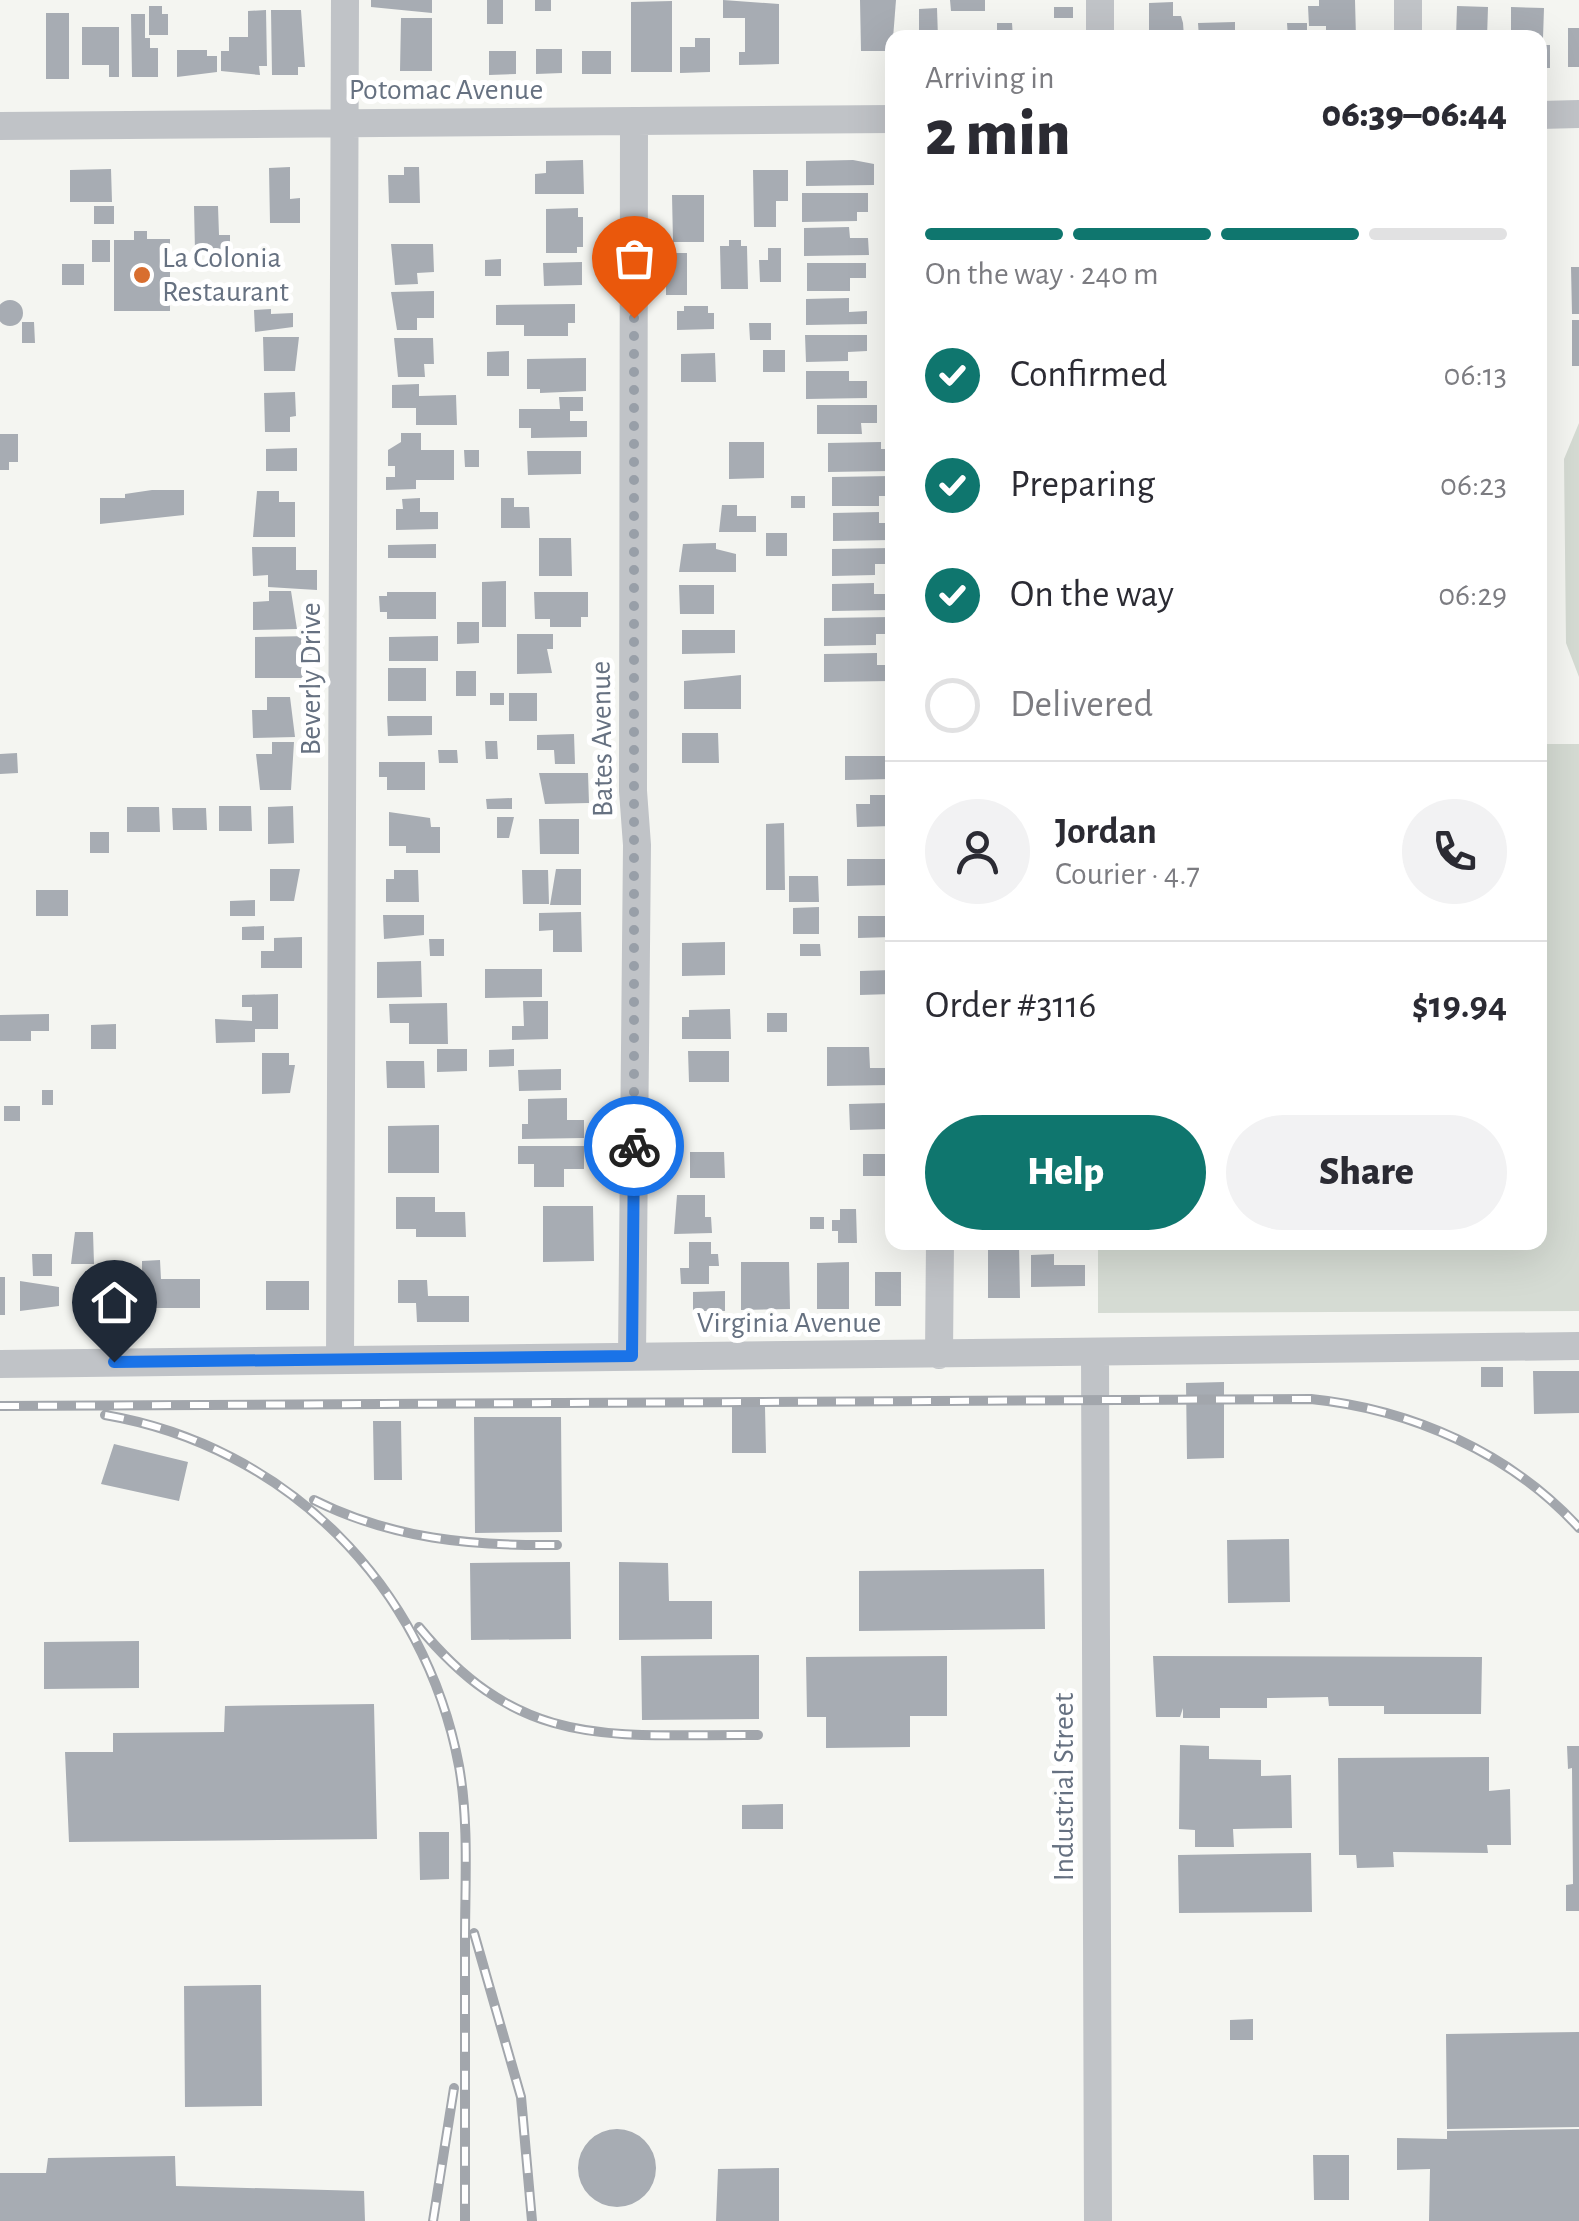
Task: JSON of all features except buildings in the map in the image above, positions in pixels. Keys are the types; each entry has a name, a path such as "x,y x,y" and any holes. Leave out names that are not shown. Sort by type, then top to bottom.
{"street":[{"name":"Beverly Drive","path":"340,1360 345,0"},
{"path":"1100,0 1100,30"},
{"path":"1408,0 1408,30"},
{"path":"1547,115 1579,114"},
{"name":"Potomac Avenue","path":"0,126 885,119"},
{"name":"Bates Avenue","path":"632,1356 637,845 633,792 634,121"},
{"path":"939,1355 940,1250"},
{"name":"Virginia Avenue","path":"0,1364 1579,1346"},
{"name":"Industrial Street","path":"1095,1354 1098,2221"}],"shaded area":[{"path":"1579,423 1579,677 1566,643 1564,459"},
{"path":"1547,744 1579,744 1579,1311 1098,1313 1098,1250 1547,1250"}],"railway":[{"path":"0,1406 1311,1399 1385,1413 1457,1439 1522,1478 1579,1528"},
{"path":"105,1415 171,1432 232,1457 288,1492 337,1534 380,1584 415,1639 441,1700 459,1766 464,1809 465,2221"},
{"path":"314,1500 373,1524 432,1538 557,1545"},
{"path":"419,1627 457,1667 495,1696 533,1716 572,1728 613,1733 758,1735"},
{"path":"474,1933 521,2097 532,2221"},
{"path":"433,2221 454,2088"}],"way so far":[{"path":"634,318 634,1146"}],"place":[{"name":"La Colonia Restaurant","path":"142,275"}],"route":[{"path":"114,1362 632,1356 634,1146"}]}
